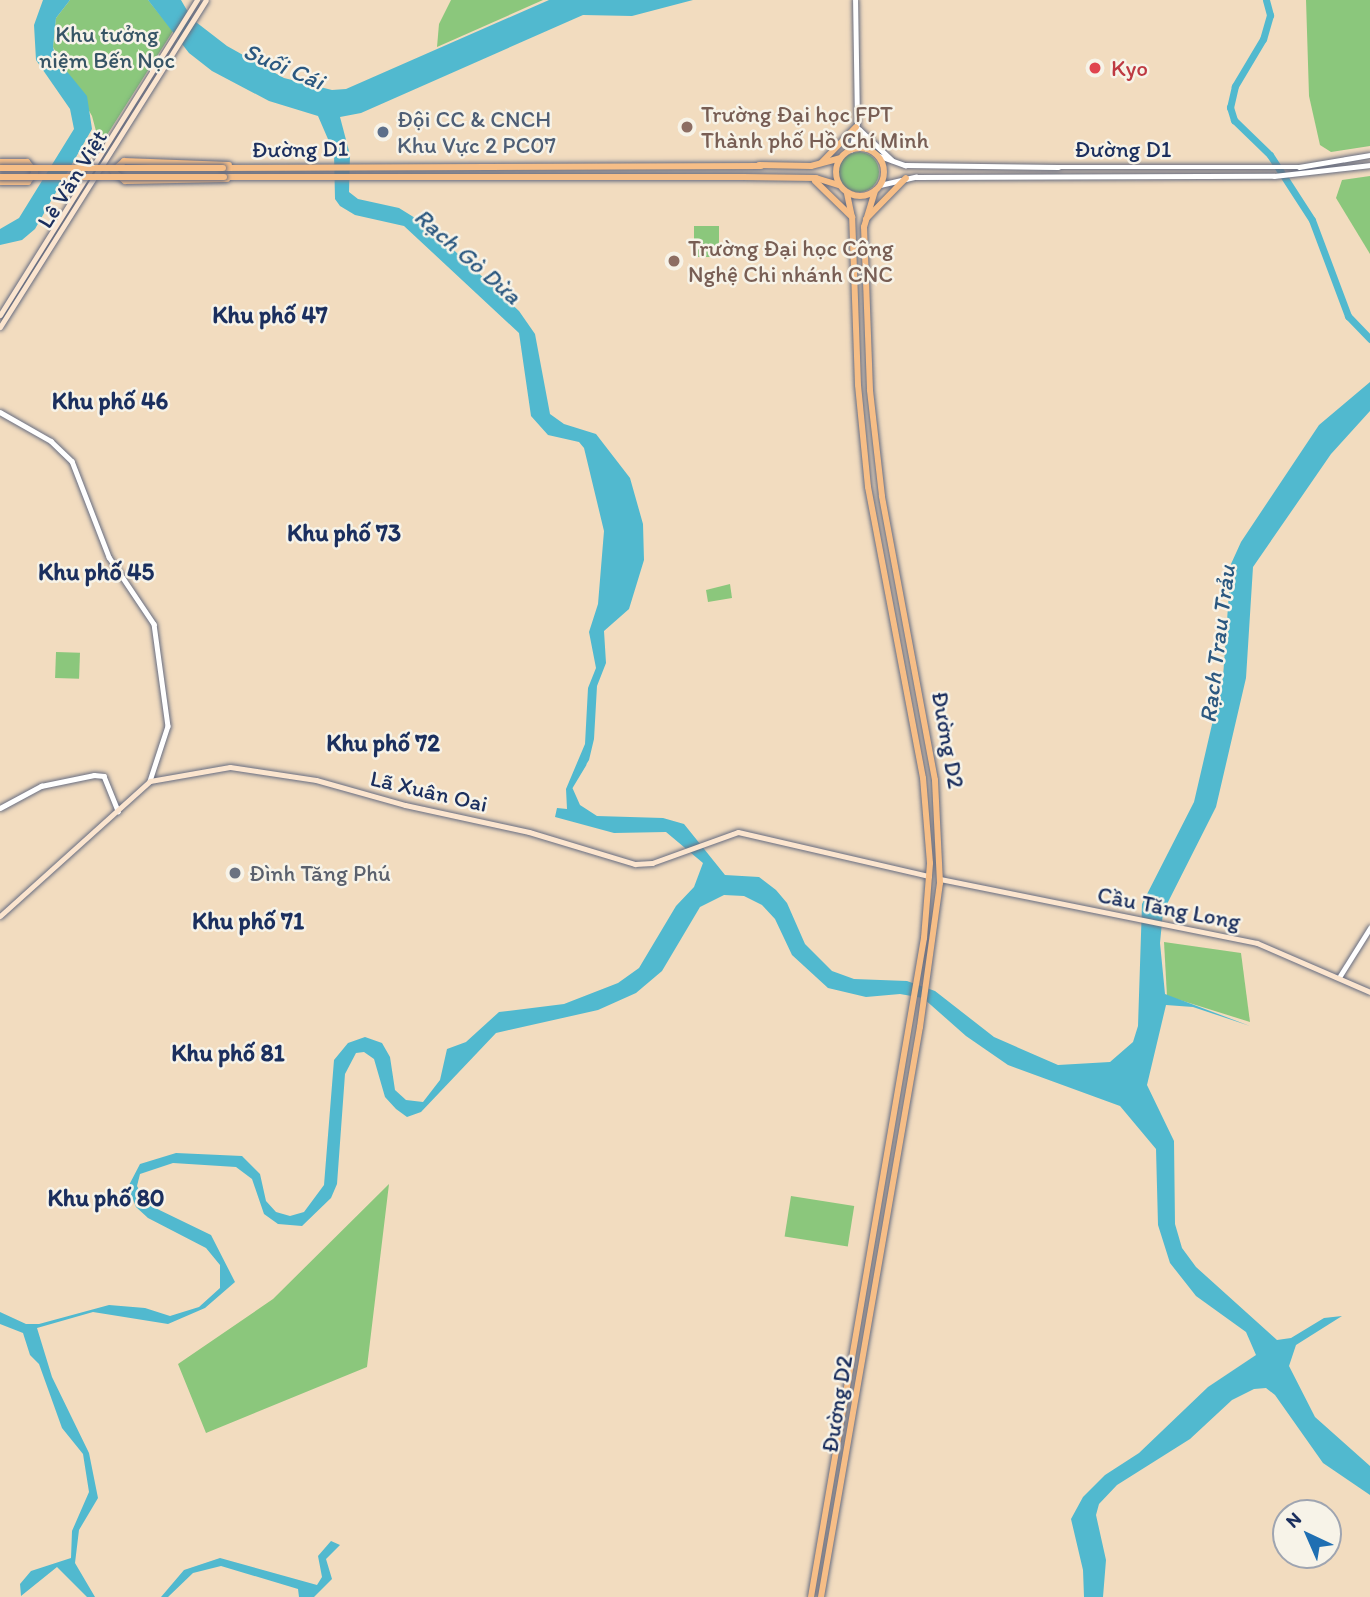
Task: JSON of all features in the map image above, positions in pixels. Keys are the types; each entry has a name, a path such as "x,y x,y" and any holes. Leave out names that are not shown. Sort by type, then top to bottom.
{"main road":[{"path":"172,47 197,0"},
{"path":"172,47 206,0"},
{"name":"Lê Văn Việt","path":"0,315 172,47"},
{"path":"820,164 857,126"},
{"path":"867,149 877,155 884,172 880,185 875,191 861,196 847,193 839,185 835,171 840,158 850,150 867,149"},
{"name":"Đường D1","path":"0,168 761,166 820,164 840,158"},
{"path":"242,167 209,162 124,161 113,171 125,181 208,182 242,177"},
{"path":"0,162 27,162 36,172 28,182 0,182"},
{"path":"625,167 625,177"},
{"name":"Đường D1","path":"0,177 743,177 815,180 839,185"},
{"name":"Đường D1","path":"743,177 815,180"},
{"path":"865,220 906,178"},
{"path":"815,180 852,217"},
{"name":"Đường D2","path":"821,1597 931,965 940,889 939,817 882,494 872,409 866,328 865,220 875,191"},
{"name":"Đường D2","path":"810,1597 922,950 929,887 925,796 916,736 868,487 858,385 852,217 847,193"},
{"name":"Lê Văn Việt","path":"0,327 37,261"},
{"path":"861,411 872,409"},
{"path":"873,513 885,511"},
{"path":"897,646 909,643"},
{"name":"Lã Xuân Oai","path":"150,781 230,767 316,780 405,806 529,832 635,864 652,863 716,836 744,832 929,876"},
{"path":"0,916 150,781"},
{"path":"929,876 940,879"},
{"name":"Cầu Tăng Long","path":"940,879 1245,940 1290,954 1340,976"},
{"path":"1340,976 1370,992"},
{"path":"900,1075 911,1077"}],"street":[{"path":"850,150 857,126 855,0"},
{"path":"857,126 867,149"},
{"path":"857,126 895,163"},
{"name":"Đường D1","path":"877,155 895,163 1243,167 1299,167 1370,155"},
{"name":"Đường D1","path":"880,185 906,178 1303,175 1370,165"},
{"path":"0,412 51,440 72,461 109,556 155,624 168,726 150,781"},
{"path":"0,808 41,786 94,775 104,776 118,811"},
{"path":"1340,976 1370,928"}],"green space":[{"name":"Khu tưởng niệm Bến Nọc","path":"70,0 148,0 173,31 100,146 92,116 53,47 56,18"},
{"path":"451,0 543,0 437,47 439,24"},
{"path":"1306,0 1370,0 1370,146 1331,152 1320,145 1309,96"},
{"path":"859,152 867,153 873,158 878,164 878,180 873,186 867,191 859,192 851,191 845,186 840,180 839,172 840,164 845,158 851,153"},
{"path":"1370,176 1370,254 1336,198 1342,180"},
{"path":"694,226 719,226 719,257 694,257"},
{"path":"730,584 732,598 708,602 706,590"},
{"path":"56,652 80,653 79,679 55,678"},
{"path":"1164,942 1241,953 1250,1022 1167,996"},
{"path":"389,1184 367,1367 206,1433 178,1364 273,1299"},
{"path":"791,1196 854,1206 848,1247 785,1236"}],"water":[{"path":"43,0 70,0 56,18 53,47 56,58 87,96 92,129 35,229 22,240 0,245 0,229 19,218 74,129 70,109 36,60 34,25"},
{"path":"148,0 181,0 192,19 227,46 284,78 332,90 346,89 549,0 693,0 632,16 583,15 361,113 340,117 350,155 349,192 358,199 399,208 428,226 519,311 535,334 550,414 564,424 596,434 630,478 643,524 644,560 629,609 604,631 606,663 597,686 594,739 589,760 572,787 580,805 597,816 663,818 684,824 725,875 759,877 776,890 787,903 805,944 832,971 854,979 907,981 935,991 994,1037 1058,1065 1110,1062 1133,1042 1138,1026 1142,904 1194,802 1223,677 1231,564 1241,542 1319,425 1370,382 1370,411 1331,454 1253,567 1246,678 1216,807 1163,912 1160,943 1165,994 1250,1026 1193,1007 1166,1005 1147,1085 1174,1141 1175,1224 1182,1248 1196,1267 1277,1340 1291,1338 1324,1318 1342,1316 1296,1345 1289,1366 1315,1417 1370,1466 1370,1495 1323,1463 1275,1395 1266,1388 1254,1389 1232,1400 1190,1439 1117,1485 1099,1504 1096,1515 1106,1560 1103,1597 1084,1597 1083,1570 1071,1519 1083,1497 1105,1475 1139,1453 1208,1387 1256,1355 1246,1332 1196,1296 1170,1263 1158,1225 1156,1149 1120,1106 1008,1065 966,1036 923,998 900,994 866,997 828,988 792,955 775,919 762,905 744,896 724,895 700,907 662,971 636,993 598,1010 496,1033 421,1112 407,1117 396,1109 385,1097 374,1059 364,1052 356,1053 345,1074 337,1184 331,1198 302,1226 278,1224 264,1214 252,1179 236,1167 173,1163 140,1174 137,1186 147,1204 211,1235 235,1282 205,1308 168,1324 93,1312 37,1328 52,1377 89,1453 98,1498 79,1530 75,1563 95,1597 87,1597 57,1567 21,1596 20,1584 31,1571 71,1558 72,1531 89,1492 83,1454 62,1428 39,1364 30,1355 23,1333 0,1324 0,1312 26,1324 39,1324 109,1305 145,1308 170,1316 199,1307 220,1288 220,1265 206,1248 148,1218 136,1207 128,1187 140,1164 176,1153 242,1156 260,1174 266,1201 276,1212 290,1216 304,1212 324,1185 334,1060 348,1043 365,1037 382,1043 390,1057 395,1090 406,1100 423,1102 440,1080 447,1049 466,1042 499,1012 564,1004 618,983 639,968 676,906 694,887 703,863 666,832 614,833 555,817 557,808 567,809 566,789 585,744 588,688 596,668 589,632 598,604 604,531 584,448 579,442 548,435 531,416 519,333 404,226 355,215 340,206 335,199 334,153 318,116 269,101 212,71 189,53"},
{"path":"331,1541 340,1545 326,1559 332,1579 314,1597 299,1597 298,1589 221,1566 193,1573 168,1597 161,1597 184,1570 220,1558 317,1585 322,1577 318,1556"}],"waterway":[{"path":"1266,0 1270,15 1263,39 1235,86 1230,107 1234,120 1270,155 1312,220 1348,316 1370,339"},
{"name":"Rạch Gò Dừa","path":"572,787 585,765"}],"place":[{"name":"Kyo","path":"1095,68"},
{"name":"Trường Đại học FPT Thành phố Hồ Chí Minh","path":"687,127"},
{"name":"Đội CC & CNCH Khu Vực 2 PC07","path":"383,132"},
{"name":"Trường Đại học Công Nghệ Chi nhánh CNC","path":"674,261"},
{"name":"Đình Tăng Phú","path":"235,873"}],"district":[{"name":"Khu phố 47","path":"270,315"},
{"name":"Khu phố 46","path":"110,401"},
{"name":"Khu phố 73","path":"344,533"},
{"name":"Khu phố 45","path":"96,572"},
{"name":"Khu phố 72","path":"383,743"},
{"name":"Khu phố 71","path":"248,921"},
{"name":"Khu phố 81","path":"228,1053"},
{"name":"Khu phố 80","path":"106,1198"}],"water label":[{"name":"Suối Cái","path":"284,66"},
{"name":"Rạch Trau Trảu","path":"1217,644"}]}
